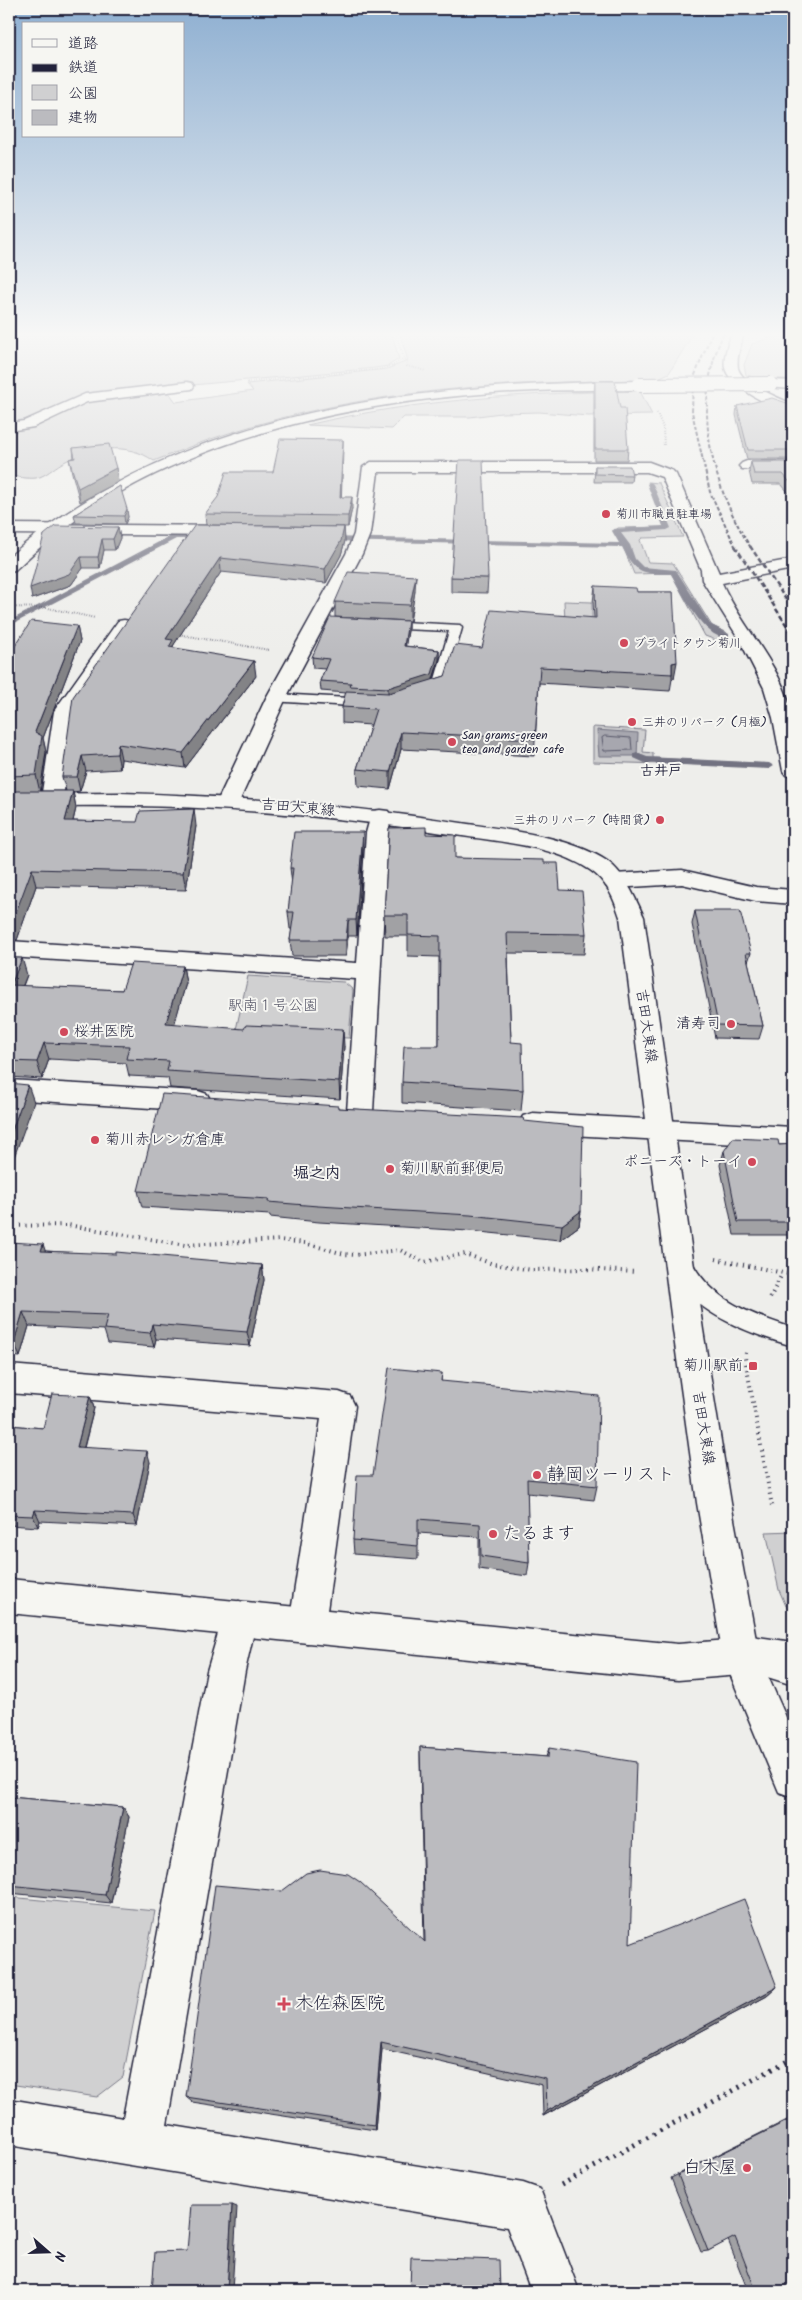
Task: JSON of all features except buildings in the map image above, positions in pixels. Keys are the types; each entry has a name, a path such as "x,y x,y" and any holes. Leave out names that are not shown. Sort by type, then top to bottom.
{"street":[{"path":"9,566 54,530 107,493 178,459 231,440"},
{"path":"747,466 793,466"},
{"path":"228,802 276,698 299,655 324,622 356,537 371,467 649,467 668,474 709,570 711,580 732,617 741,626 753,647 778,699 793,771"},
{"path":"9,529 247,531"},
{"path":"711,580 793,564"},
{"path":"52,799 64,711 124,624"},
{"name":"吉田大東線","path":"9,800 228,802 291,806 380,816 497,835 568,853 594,863 614,881 624,896 632,917 660,1131 712,1493 741,1657 793,1778"},
{"path":"360,1112 377,833 380,816"},
{"path":"614,881 682,877 756,894 793,897"},
{"path":"9,949 370,972"},
{"path":"9,1089 224,1103"},
{"path":"331,1110 389,1114"},
{"path":"505,1121 793,1138"},
{"path":"9,1379 339,1406 306,1624"},
{"path":"9,1596 678,1662 741,1657"},
{"path":"140,2143 226,1671 239,1619"},
{"path":"9,2122 523,2206 555,2291"}],"lane":[{"path":"368,624 456,628 439,688 414,696"},
{"path":"276,698 380,704"},
{"path":"679,1259 693,1284 716,1304 772,1331 793,1337"},
{"path":"741,1657 751,1648 793,1654"},
{"path":"741,1657 793,1672"}],"path":[{"path":"664,440 664,446"},
{"path":"9,607 48,608 124,624 299,655"},
{"path":"9,1226 68,1225 185,1245 280,1240 305,1242 344,1254 356,1255 400,1250 424,1262 464,1254 493,1264 532,1270 584,1269 636,1272"},
{"path":"714,1259 730,1260 782,1274 793,1275"},
{"path":"769,1299 782,1274"},
{"path":"748,1344 745,1358 772,1506"},
{"path":"523,2206 793,2058"}],"green space":[{"path":"9,440 207,440 154,461 132,451 108,449 73,458 43,476 36,478 22,478 9,475"},
{"path":"648,482 659,483 683,537 642,538 640,540 648,562 673,563 712,626 726,632 732,646 705,636 671,573 634,574 622,544 614,531 618,528 664,527"},
{"path":"564,601 592,602 592,665 566,642"},
{"path":"593,727 645,730 643,752 653,753 653,758 769,764 770,767 593,762"},
{"name":"駅南１号公園","path":"248,976 344,982 353,990 349,1038 235,1034"},
{"path":"793,1531 793,1607 786,1606 779,1590 766,1532"},
{"path":"9,1897 155,1911 123,2077 97,2097 9,2084"}],"water":[{"path":"597,730 638,733 637,756 599,756"}],"waterway":[{"path":"624,545 616,531 667,528 650,484"},
{"path":"9,624 175,537 202,537"},
{"path":"329,539 624,545"},
{"path":"624,545 635,565 640,568 647,571 673,572 707,626 726,636"},
{"path":"637,756 645,760 769,766"}],"railway":[{"path":"698,440 710,492 735,546"},
{"path":"710,440 716,471 725,498 751,548"},
{"path":"735,546 793,635"},
{"path":"750,546 793,610"}],"place":[{"name":"菊川市職員駐車場","path":"606,514"},
{"name":"ブライトタウン菊川","path":"624,643"},
{"name":"三井のリパーク (月極)","path":"632,722"},
{"name":"San grams-green tea and garden cafe","path":"452,742"},
{"name":"三井のリパーク (時間貸)","path":"660,820"},
{"name":"清寿司","path":"731,1024"},
{"name":"桜井医院","path":"64,1032"},
{"name":"菊川赤レンガ倉庫","path":"95,1140"},
{"name":"ポニーズ・トーイ","path":"752,1162"},
{"name":"菊川駅前郵便局","path":"390,1169"},
{"name":"菊川駅前","path":"753,1366"},
{"name":"静岡ツーリスト","path":"537,1475"},
{"name":"たるます","path":"493,1534"},
{"name":"木佐森医院","path":"284,2004"},
{"name":"白木屋","path":"747,2168"}],"district":[{"name":"古井戸","path":"661,771"},
{"name":"堀之内","path":"317,1173"}]}
